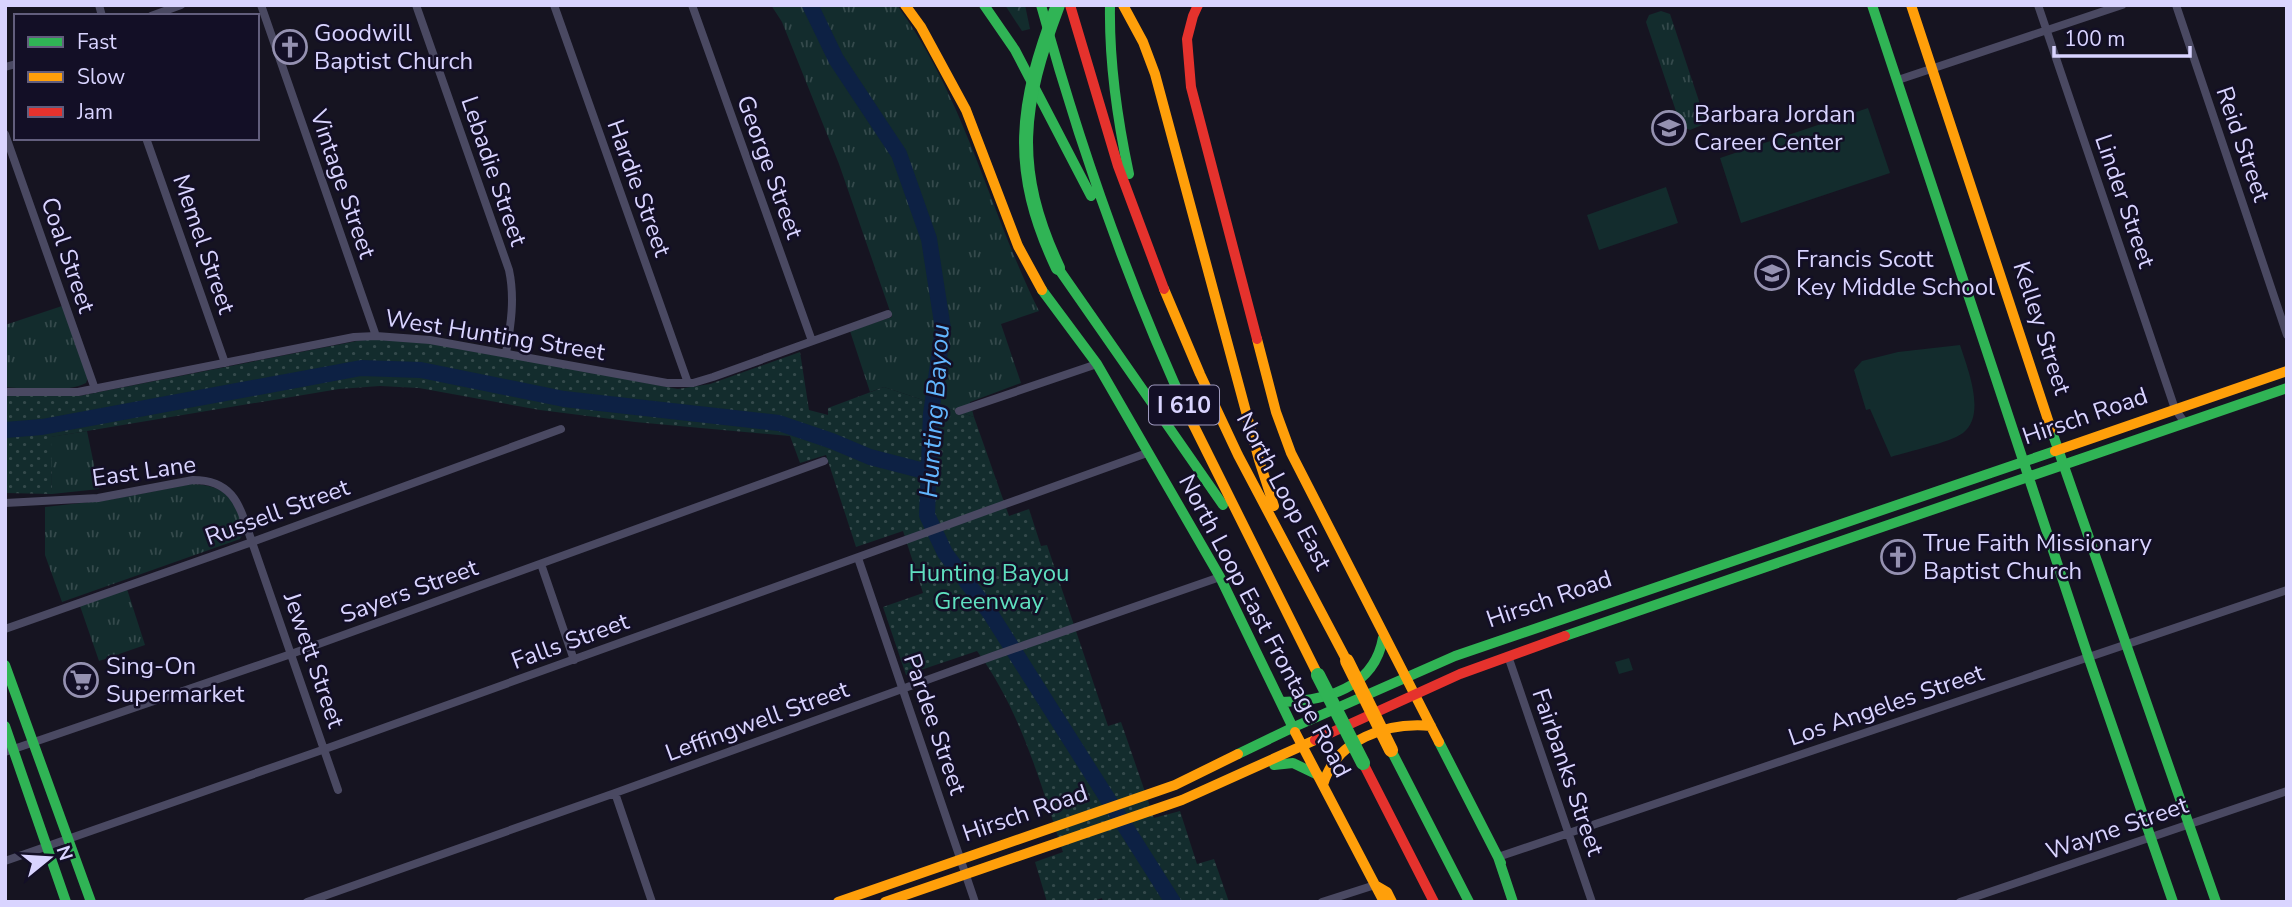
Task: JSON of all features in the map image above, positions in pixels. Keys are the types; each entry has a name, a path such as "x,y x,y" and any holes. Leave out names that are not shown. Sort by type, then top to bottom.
{"main road":[{"name":"North Loop East Frontage Road","path":"905,5 921,27 966,110 1018,246 1042,291 1097,364 1220,578 1303,747 1384,902"},
{"path":"984,5 1015,50 1116,243"},
{"name":"North Loop East","path":"1041,5 1068,103 1116,243 1200,442 1434,902"},
{"path":"1058,5 1031,88 1024,144 1031,201 1042,236 1058,268 1172,429 1261,564"},
{"name":"North Loop East","path":"1070,5 1101,114 1147,247 1192,358 1225,429 1469,902"},
{"path":"1110,5 1109,40 1117,107 1147,247"},
{"path":"1123,5 1150,58 1259,460 1294,559"},
{"path":"1198,5 1191,20 1186,61 1193,99 1276,412 1291,453 1521,902"},
{"path":"1872,5 2088,656 2174,902"},
{"name":"Kelley Street","path":"1911,5 2060,457 2216,902"},
{"name":"Hirsch Road","path":"2060,457 2175,409 2287,371"},
{"name":"Hirsch Road","path":"838,902 1175,785 1294,727 1455,656 1587,610 1711,575 2060,457 2180,425 2287,388"},
{"name":"Hirsch Road","path":"885,902 1147,813 1251,770 1414,695 1711,575"},
{"path":"1508,656 1520,640 1566,624 1587,610"},
{"path":"1281,702 1305,701 1351,685 1379,661 1383,650 1383,632"},
{"path":"5,665 91,902"},
{"path":"1251,770 1285,762 1293,763 1321,780 1338,755 1355,744 1393,727 1419,724 1431,726"},
{"path":"5,726 10,751 66,902"},
{"path":"1498,857 1513,902"},
{"path":"1375,885 1387,892 1392,902"}],"street":[{"path":"156,14 181,5"},
{"name":"Vintage Street","path":"261,5 376,336"},
{"name":"Lebadie Street","path":"416,5 509,270 513,311 506,353"},
{"name":"Hardie Street","path":"554,5 688,383"},
{"name":"George Street","path":"692,5 812,341"},
{"name":"Linder Street","path":"2038,5 2180,425"},
{"path":"1898,80 2122,5"},
{"name":"Reid Street","path":"2176,5 2287,335"},
{"name":"Coal Street","path":"5,134 95,388"},
{"name":"Memel Street","path":"147,140 225,363"},
{"name":"West Hunting Street","path":"5,393 78,392 354,337 376,336 430,340 667,383 688,383 713,377 888,314"},
{"path":"960,411 1097,364"},
{"name":"Russell Street","path":"5,629 561,429"},
{"name":"Falls Street","path":"5,861 324,750 1147,453"},
{"name":"Sayers Street","path":"10,751 824,461"},
{"name":"East Lane","path":"5,503 98,498 193,480 209,481 222,485 234,498 253,542"},
{"name":"Jewett Street","path":"253,542 338,790"},
{"name":"Pardee Street","path":"859,558 975,902"},
{"path":"541,564 574,660"},
{"name":"Leffingwell Street","path":"307,902 902,688 1220,578"},
{"name":"Los Angeles Street","path":"1498,857 2287,590"},
{"name":"Fairbanks Street","path":"1508,656 1592,902"},
{"name":"Wayne Street","path":"1960,902 2287,791"},
{"path":"615,793 652,902"},
{"path":"1322,902 1375,885"}],"green space":[{"path":"771,5 897,5 941,78 1039,311 1001,324 1021,383 970,402 974,417 884,387 870,392 850,331 892,317 839,164 782,22"},
{"path":"1005,5 1025,5 1030,29 1022,31"},
{"path":"1661,11 1670,14 1705,119 1702,125 1690,130 1681,126 1646,22 1649,15"},
{"path":"1868,108 1890,173 1741,223 1720,158"},
{"path":"1666,187 1678,223 1599,250 1587,215"},
{"path":"62,306 88,377 86,383 58,389 5,387 5,325"},
{"name":"Hunting Bayou Greenway","path":"367,339 416,341 678,389 710,384 800,352 809,410 828,415 828,408 884,387 974,417 1009,516 1029,509 1041,546 1047,545 1108,726 1121,722 1154,818 1180,811 1197,864 1214,859 1229,902 1103,902 1102,898 1091,902 1047,902 1035,862 1063,852 1028,748 1006,698 977,651 906,675 883,607 923,593 903,531 856,547 826,455 800,463 790,436 635,422 540,410 419,388 380,386 339,389 51,437 52,494 5,493 5,396 79,396"},
{"path":"1960,345 1973,390 1974,415 1970,425 1963,433 1948,440 1891,457 1870,409 1866,410 1854,370 1862,361 1898,352"},
{"path":"87,431 99,489 52,494 50,437"},
{"path":"192,484 214,488 228,496 245,530 240,539 62,602 45,555 45,507 108,500"},
{"path":"127,589 145,645 99,661 80,606"},
{"path":"1629,658 1633,670 1619,674 1615,662"}],"waterway":[{"name":"Hunting Bayou","path":"810,5 836,59 899,154 929,239 943,329 931,414 927,515 945,553 990,613 1173,902"},
{"path":"5,430 42,427 361,368 421,370 564,399 779,423 870,457 928,472"}],"traffic: fast":[{"path":"984,5 1015,50 1091,196"},
{"path":"1041,5 1072,112 1107,216 1147,320 1192,422"},
{"path":"1058,5 1035,74 1026,136 1027,167 1033,199 1058,268"},
{"path":"1110,5 1115,90 1129,174"},
{"path":"1872,5 2088,656 2173,902"},
{"path":"1058,268 1223,505"},
{"path":"1042,290 1097,364 1220,577 1295,732"},
{"path":"1565,636 2287,388"},
{"path":"2051,429 2216,902"},
{"path":"1238,754 1455,656 2055,451"},
{"path":"1281,702 1315,699 1346,688 1359,680 1370,669 1383,638"},
{"path":"5,665 91,902"},
{"path":"1318,675 1363,763"},
{"path":"5,726 66,902"},
{"path":"1439,742 1501,863"},
{"path":"1391,750 1469,902"},
{"path":"1274,765 1293,763 1318,775"},
{"path":"1498,857 1513,902"}],"traffic: slow":[{"path":"905,5 921,27 966,110 1018,246 1042,290"},
{"path":"1123,5 1143,42 1155,74 1259,460 1274,506"},
{"path":"1911,5 2051,429"},
{"path":"1164,289 1238,455 1347,661"},
{"path":"1257,339 1276,412 1291,453 1439,742"},
{"path":"2055,451 2287,371"},
{"path":"1192,422 1318,675"},
{"path":"1347,661 1391,750"},
{"path":"1323,785 1339,756 1365,737 1397,727 1431,726"},
{"path":"1295,732 1384,902"},
{"path":"885,902 1182,800 1315,740"},
{"path":"838,902 1175,785 1238,754"},
{"path":"1375,885 1387,892 1392,902"}],"traffic: jam":[{"path":"1070,5 1118,166 1164,289"},
{"path":"1198,5 1187,39 1191,87 1257,339"},
{"path":"1315,740 1460,674 1565,636"},
{"path":"1363,763 1434,902"}],"place":[{"name":"Goodwill Baptist Church","path":"290,47"},
{"name":"Barbara Jordan Career Center","path":"1669,128"},
{"name":"Francis Scott Key Middle School","path":"1772,273"},
{"name":"True Faith Missionary Baptist Church","path":"1898,557"},
{"name":"Sing-On Supermarket","path":"81,680"}]}
